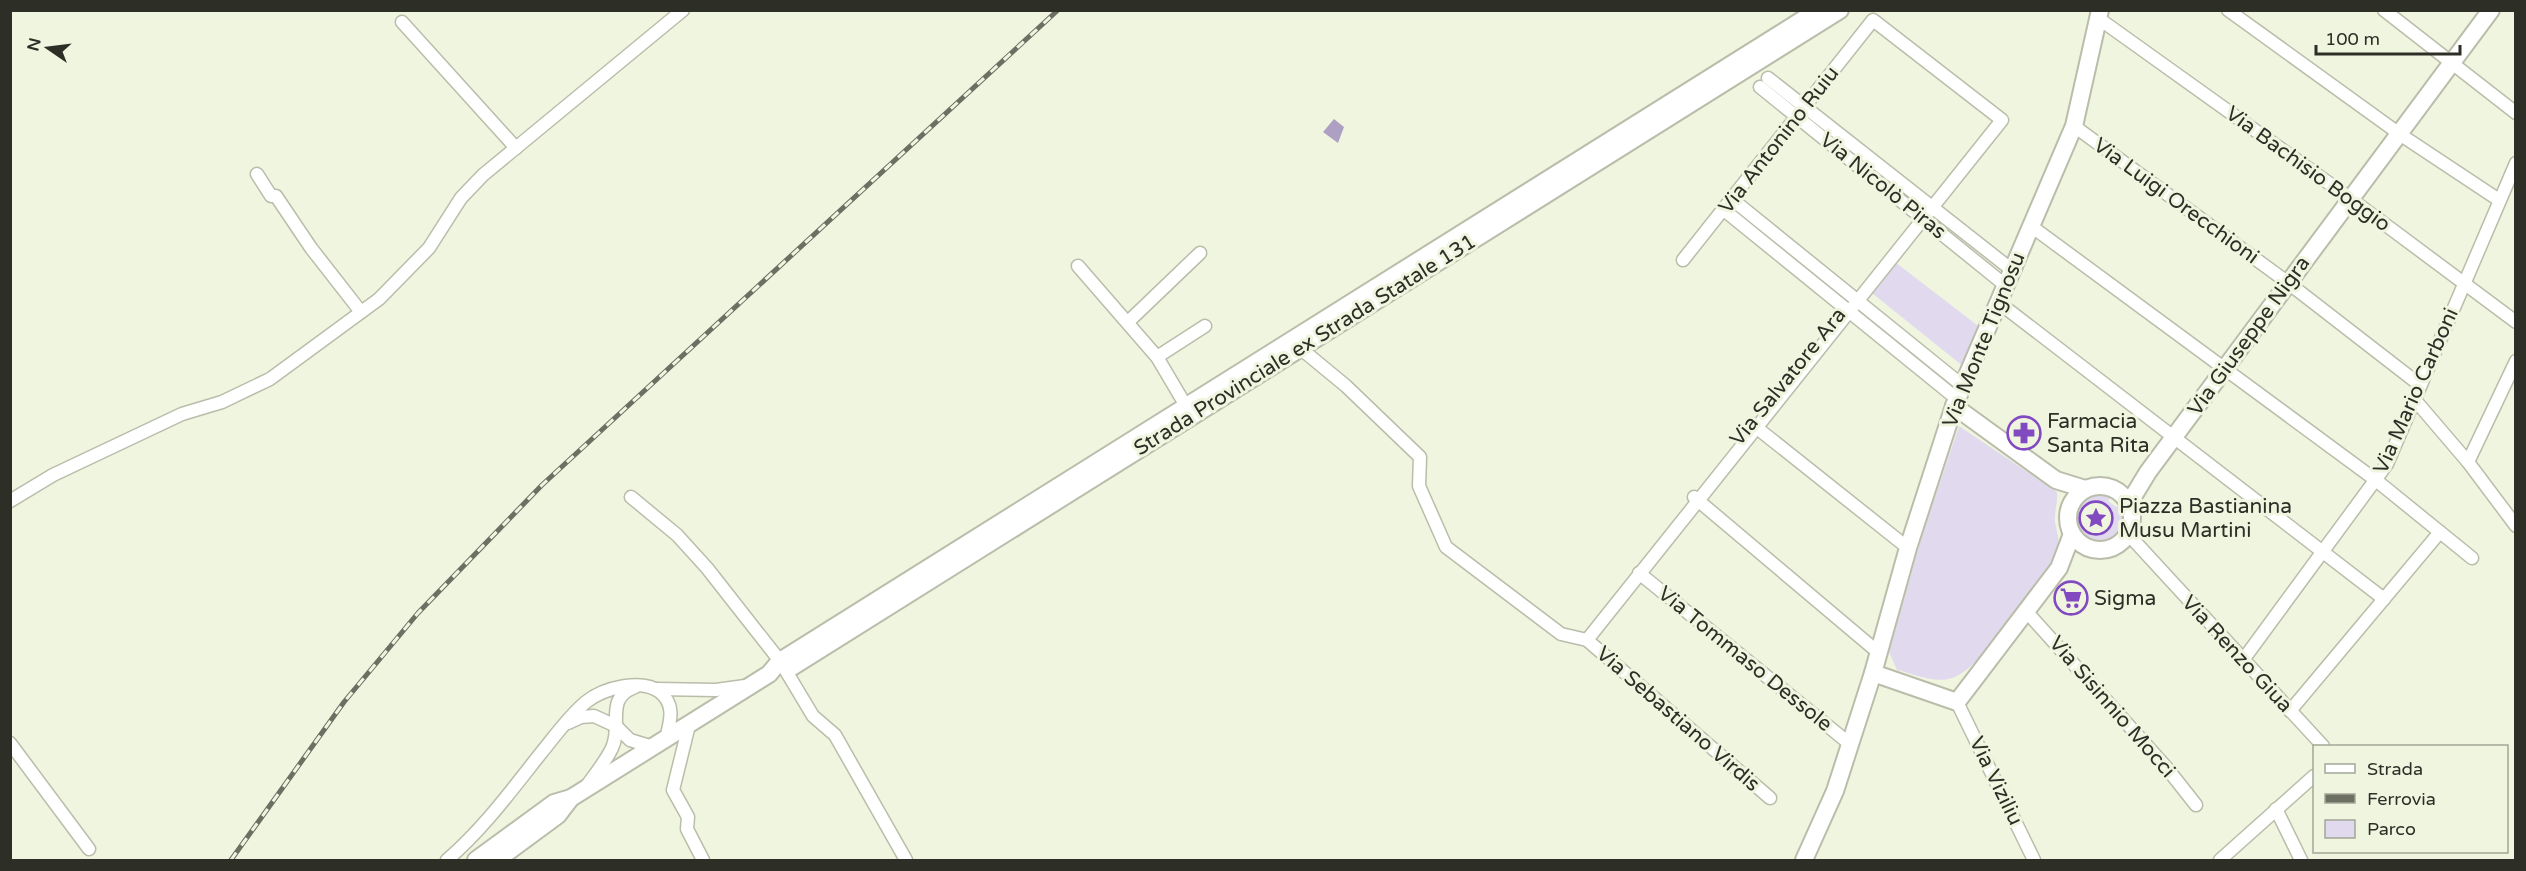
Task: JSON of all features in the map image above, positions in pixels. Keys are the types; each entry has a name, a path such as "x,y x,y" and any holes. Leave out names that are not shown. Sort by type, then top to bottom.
{"main road":[{"name":"Strada Provinciale ex Strada Statale 131","path":"783,666 1186,406 1818,10"},
{"name":"Strada Provinciale ex Strada Statale 131","path":"476,861 554,803 577,795 769,674 1300,348 1839,10"},
{"name":"Via Giuseppe Nigra","path":"2132,511 2134,495 2146,474 2287,282 2401,135 2491,10"},
{"name":"Via Monte Tignosu","path":"1804,861 1835,791 1873,674 1908,548 1958,397 2074,126 2099,14"},
{"path":"1958,397 2056,480 2070,505 2068,525 2072,534 2087,548 2096,550 2110,548 2128,534 2132,511 2125,497 2113,488 2094,486 2085,489 2070,505"},
{"name":"Via Giuseppe Nigra","path":"2113,488 2127,485 2146,474"},
{"path":"2056,480 2085,489"},
{"path":"1873,674 1957,702 2058,568 2072,534"},
{"path":"2058,568 2087,548"},
{"name":"Strada Provinciale ex Strada Statale 131","path":"497,861 558,815 577,795"}],"street":[{"path":"10,501 53,475 182,414 222,402 270,379 379,298 429,248 461,198 483,175 683,10"},
{"path":"2384,10 2516,113"},
{"path":"2237,13 2401,135 2499,200"},
{"name":"Via Bachisio Boggio","path":"2099,14 2516,322"},
{"name":"Via Antonino Ruiu","path":"1683,260 1733,200 1873,20 2000,118"},
{"path":"402,22 516,148"},
{"name":"Via Nicolò Piras","path":"1764,82 1806,106 1931,206 2008,278 1921,217 1798,116 1764,82"},
{"name":"Via Salvatore Ara","path":"1582,639 2000,118"},
{"name":"Via Luigi Orecchioni","path":"2074,126 2287,282 2420,386"},
{"name":"Via Mario Carboni","path":"2243,660 2377,481 2415,400 2516,163"},
{"path":"257,174 271,196 276,196 311,248 361,312"},
{"path":"1733,200 1855,299 1958,397"},
{"path":"1724,210 1958,397"},
{"path":"2031,226 2377,481 2472,558"},
{"path":"1128,322 1200,253"},
{"path":"1078,266 1157,357 1186,406"},
{"path":"1998,302 2384,599"},
{"path":"1157,357 1205,327"},
{"name":"Via Sebastiano Virdis","path":"1300,348 1346,386 1420,457 1419,486 1446,548 1561,634 1582,639 1770,798"},
{"path":"2468,462 2512,380 2516,361"},
{"path":"2415,400 2468,462 2516,526"},
{"path":"1754,426 1908,548"},
{"path":"631,497 677,535 707,568 783,666 813,716 835,735 906,861"},
{"path":"1696,498 1879,653"},
{"name":"Via Salvatore Ara","path":"1582,639 1639,573 1696,498"},
{"path":"2290,711 2440,532"},
{"name":"Via Renzo Giua","path":"2128,534 2321,745"},
{"name":"Via Tommaso Dessole","path":"1639,573 1850,744"},
{"name":"Via Sisinnio Mocci","path":"2026,611 2166,767 2196,805"},
{"path":"447,861 474,836 564,724 587,700 613,689 636,687 716,690 752,685"},
{"path":"577,795 612,748 617,702 625,693 636,687"},
{"path":"564,724 581,717 594,716 616,726 630,740 660,743 671,712 665,697 656,689"},
{"name":"Via Viziliu","path":"1957,702 2034,861"},
{"path":"689,725 673,790 688,817 687,829 703,861"},
{"path":"10,743 89,849"},
{"path":"2220,861 2313,777"},
{"path":"2276,809 2301,861"}],"green space":[{"path":"1891,259 1986,332 1969,371 1867,289"},
{"path":"1959,426 2057,492 2055,522 2059,552 2009,622 1979,658 1965,671 1952,678 1939,680 1897,670 1889,652 1921,539"},
{"path":"2106,492 2113,495 2108,501 2116,507 2121,502 2125,525 2118,536 2097,544 2082,535 2075,516 2087,495"}],"shaded area":[{"path":"1334,119 1344,127 1338,143 1323,132"}],"railway":[{"path":"231,860 344,702 418,613 542,485 1058,10"}],"place":[{"name":"Farmacia Santa Rita","path":"2024,433"},
{"name":"Piazza Bastianina Musu Martini","path":"2096,518"},
{"name":"Sigma","path":"2071,598"}]}
